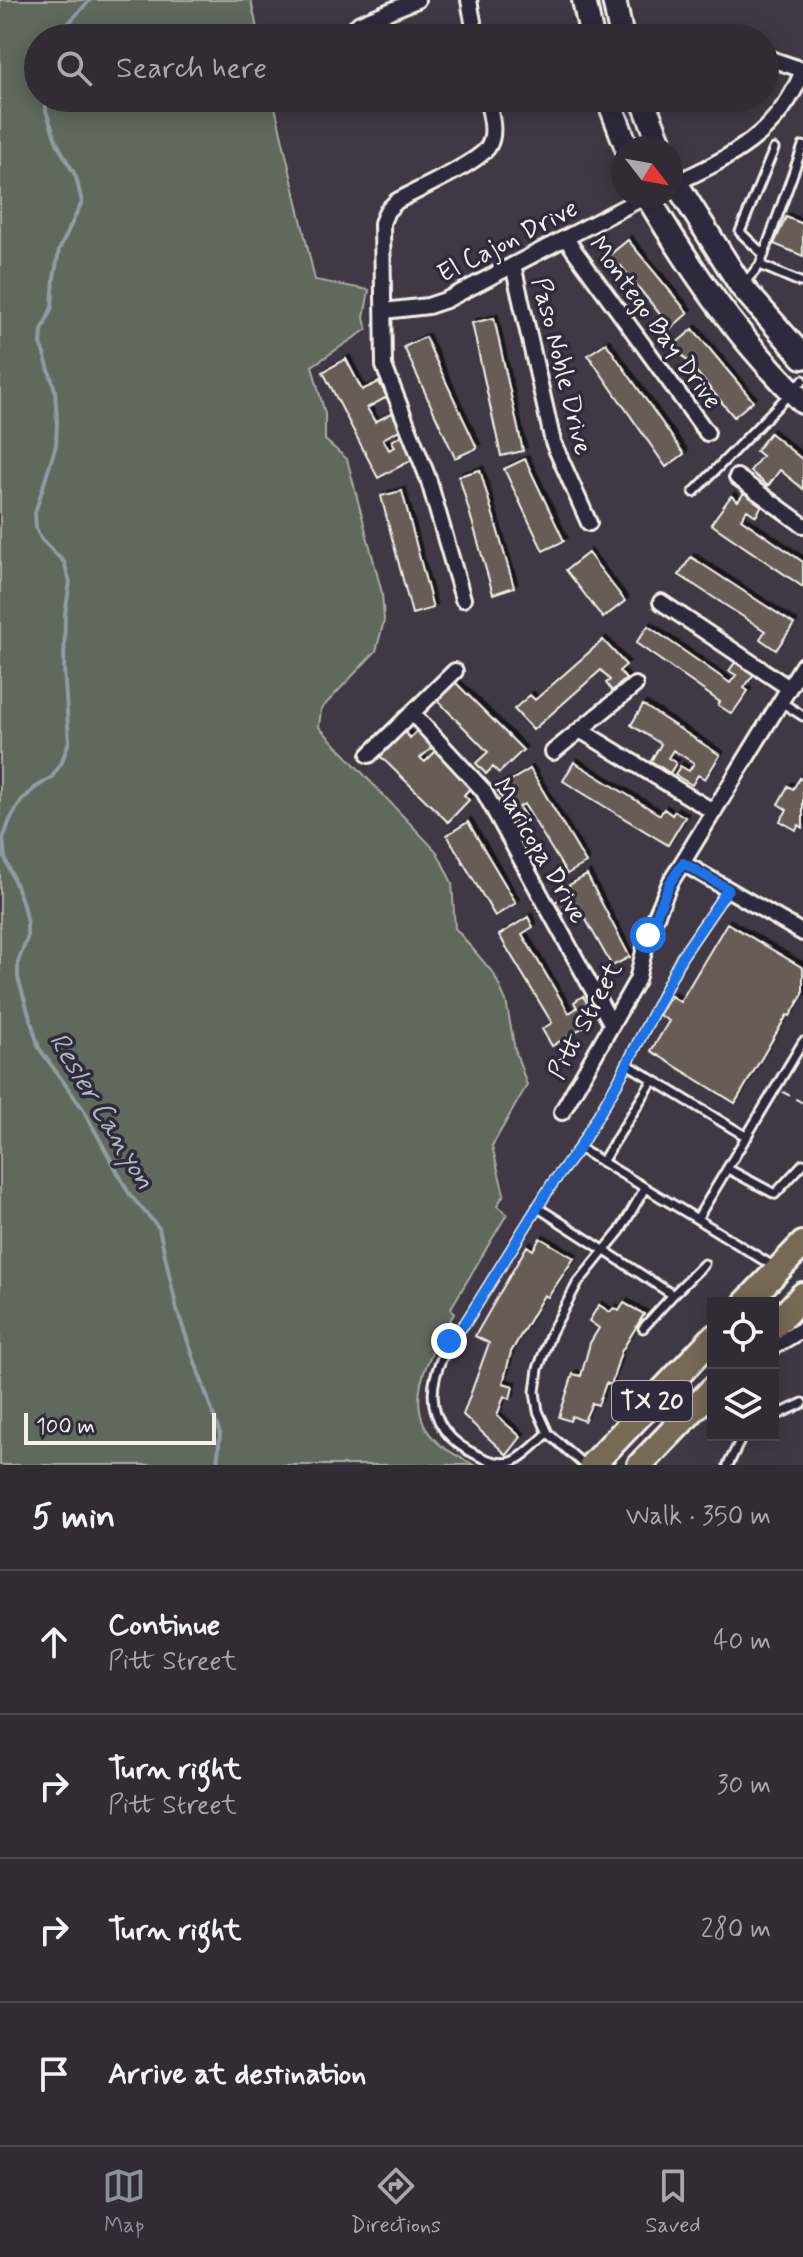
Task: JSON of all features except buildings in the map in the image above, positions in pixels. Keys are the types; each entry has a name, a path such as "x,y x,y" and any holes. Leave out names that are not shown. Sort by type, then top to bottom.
{"main road":[{"path":"584,0 589,24"},
{"path":"614,0 619,24"},
{"path":"613,112 622,136"},
{"path":"648,112 657,136"},
{"path":"683,195 741,286 803,357"},
{"path":"654,208 682,255 719,307 799,390"},
{"path":"752,1297 803,1244"},
{"path":"778,1270 803,1294 779,1320"},
{"name":"TX 20","path":"592,1465 707,1344"},
{"name":"TX 20","path":"640,1465 707,1395"}],"street":[{"path":"359,24 417,0"},
{"path":"469,0 473,24"},
{"path":"683,174 744,147 781,114 802,78 779,65"},
{"path":"463,599 428,478 384,366 382,223 387,211 397,201 476,158 489,147 493,131 490,112"},
{"name":"El Cajon Drive","path":"384,311 405,310 446,300 624,208"},
{"name":"Montego Bay Drive","path":"566,239 707,433"},
{"name":"Paso Noble Drive","path":"513,265 553,442 589,523"},
{"path":"737,477 803,525"},
{"path":"661,602 789,688"},
{"name":"Pitt Street","path":"562,1112 637,980 657,910 803,665"},
{"path":"369,755 455,671"},
{"path":"553,752 635,685"},
{"name":"Maricopa Drive","path":"412,713 483,790 611,1023"},
{"path":"580,730 714,812"},
{"path":"683,863 803,933"},
{"path":"779,1343 803,1329"}],"lane":[{"path":"741,286 760,265 803,146"},
{"path":"764,255 740,232 774,149"},
{"path":"760,265 800,282"},
{"path":"694,492 799,390"},
{"path":"781,702 803,716"},
{"path":"548,1433 512,1463 495,1463 468,1451 442,1428 435,1410 433,1388 438,1365 449,1341 466,1322 537,1207 579,1148 627,1064 681,958 728,889"},
{"path":"697,1219 803,1042"},
{"path":"627,1064 747,1137"},
{"path":"602,1162 653,1080"},
{"path":"579,1148 778,1270"},
{"path":"728,1169 775,1194 803,1164"},
{"path":"584,1465 548,1433 538,1411 535,1392 538,1369 551,1333 577,1284 620,1231 645,1188"},
{"path":"537,1207 673,1295"},
{"path":"643,1328 704,1264"},
{"path":"779,1414 803,1403"},
{"path":"728,1465 740,1441"}],"green space":[{"path":"0,0 251,0 256,24 24,24 24,112 276,112 315,280 369,290 364,318 367,329 312,366 325,414 325,440 347,459 382,593 384,621 376,651 321,709 319,727 437,852 452,883 455,928 494,974 506,1001 515,1050 527,1085 492,1146 504,1194 497,1206 507,1214 451,1308 454,1314 429,1360 419,1394 420,1411 426,1427 437,1442 474,1465 0,1465"}],"waterway":[{"name":"Resler Canyon","path":"68,24 90,0"},
{"name":"Resler Canyon","path":"46,112 57,143 76,177 82,202 59,250 52,307 42,331 41,344 55,390 57,421 56,445 35,513 41,539 64,562 70,582 65,614 64,668 69,741 62,762 52,777 21,801 3,839 5,858 27,922 27,938 18,962 18,978 39,1048 83,1109 130,1195 159,1228 177,1310 220,1434 217,1465"}],"route":[{"path":"449,1341 466,1322 552,1184 579,1148 620,1078 681,958 728,889 683,863 670,883 648,935"}]}
